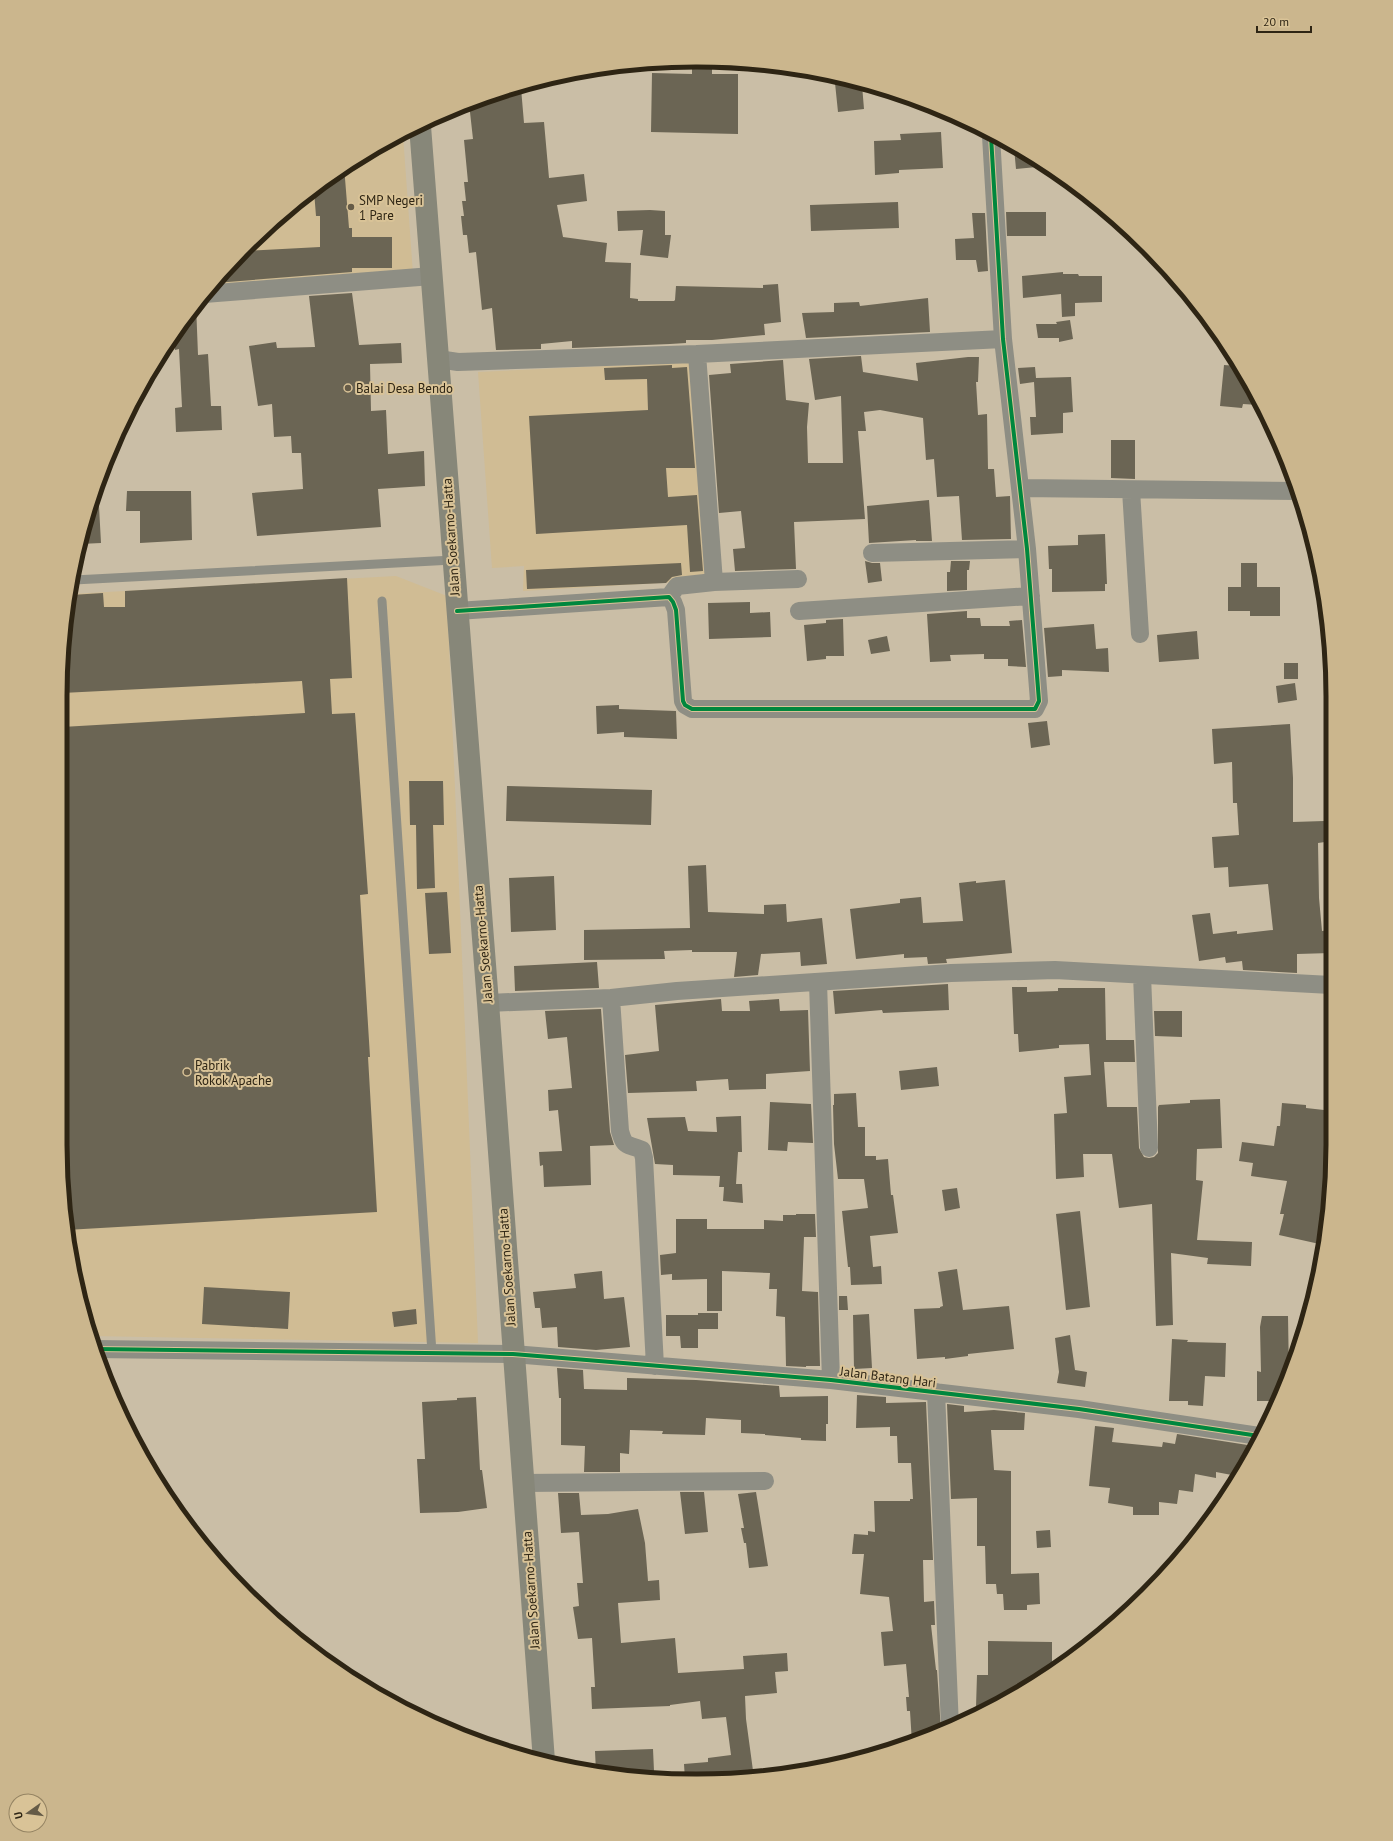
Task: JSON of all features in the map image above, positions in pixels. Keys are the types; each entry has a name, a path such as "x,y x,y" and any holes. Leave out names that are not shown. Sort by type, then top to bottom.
{"main road":[{"name":"Jalan Soekarno-Hatta","path":"420,131 488,1003 522,1483 544,1755"}],"street":[{"path":"669,597 676,610 683,701 688,708 1035,709 1039,701 1028,548 1003,339 991,141"},
{"path":"213,293 432,276"},
{"path":"438,359 458,362 697,354 1003,339"},
{"path":"697,354 714,582"},
{"path":"1020,488 1292,491"},
{"path":"1131,490 1140,634"},
{"path":"872,553 1028,548"},
{"path":"669,597 677,586 714,582 798,579"},
{"path":"799,611 1031,596"},
{"path":"457,611 669,597"},
{"path":"488,1003 611,998 677,991 951,973 1055,970 1326,985"},
{"path":"1142,975 1148,1148"},
{"path":"818,982 831,1380"},
{"path":"611,998 620,1131 624,1142 628,1146 642,1150 644,1158 655,1366"},
{"name":"Jalan Batang Hari","path":"101,1349 513,1354 831,1380 1079,1409 1254,1435"},
{"path":"936,1392 950,1720"},
{"path":"522,1483 764,1481"}],"lane":[{"path":"78,580 453,560"},
{"path":"382,601 432,1353"}],"shaded area":[{"name":"SMP Negeri 1 Pare","path":"403,140 413,274 217,288 251,251 281,223 313,197 347,173"},
{"path":"692,362 709,580 523,591 524,566 492,568 478,372"},
{"name":"Pabrik Rokok Apache","path":"396,576 447,596 478,1343 97,1336 88,1307 79,1267 72,1227 68,1186 67,696 68,655 76,594"}],"building":[{"path":"692,67 696,67 712,67 712,74 738,74 738,134 651,132 652,73 692,74"},
{"path":"835,83 862,89 864,109 838,112"},
{"path":"521,92 524,123 544,122 549,178 584,174 587,201 557,205 563,237 607,243 605,262 631,263 630,298 638,299 638,301 674,301 676,286 763,288 763,285 778,284 781,322 764,324 765,335 712,340 686,340 686,343 572,348 572,341 541,344 541,349 496,350 492,308 482,310 476,252 469,253 467,235 463,235 461,216 464,216 462,201 466,201 464,182 468,182 464,140 473,139 470,110"},
{"path":"941,132 943,168 899,170 899,173 875,175 874,141 901,140 900,134"},
{"path":"1014,153 1036,167 1016,169"},
{"path":"345,175 349,228 352,228 352,237 392,237 392,268 352,268 352,272 222,282 252,251 320,247 320,216 316,216 314,196"},
{"path":"898,202 899,228 811,231 810,205"},
{"path":"617,211 665,211 665,235 671,235 668,258 640,255 643,230 618,231"},
{"path":"1006,212 1046,212 1046,236 1007,236"},
{"path":"972,213 985,213 988,271 978,272 976,260 956,260 955,239 974,238"},
{"path":"1063,272 1063,274 1078,274 1079,276 1102,276 1102,302 1075,303 1075,316 1062,317 1061,294 1023,298 1022,276"},
{"path":"352,293 359,345 401,343 402,363 370,364 371,411 386,410 388,454 424,451 425,486 378,489 381,527 257,536 252,493 303,489 301,453 292,453 291,436 274,437 272,404 258,406 249,346 276,342 277,348 315,347 309,296"},
{"path":"928,298 930,332 806,338 802,313 834,312 834,303 859,302 860,306"},
{"path":"196,314 198,355 208,354 211,406 221,406 222,430 176,432 175,408 182,407 179,349 175,350 175,345"},
{"path":"1070,320 1073,339 1059,342 1059,338 1038,338 1036,324 1057,324 1056,322"},
{"path":"861,356 863,372 918,381 916,363 979,357 978,382 976,382 978,415 987,414 988,469 994,469 996,497 1010,496 1011,539 962,540 959,496 937,497 934,459 926,460 923,418 880,410 864,412 866,431 858,431 865,519 794,522 796,569 735,571 733,549 745,548 741,511 719,513 709,375 731,373 730,364 783,360 786,400 809,403 807,427 808,463 843,463 841,396 815,400 809,359"},
{"path":"672,365 672,368 687,367 695,468 666,468 668,497 697,495 703,571 690,572 687,525 536,534 529,416 648,410 647,379 605,380 604,368"},
{"path":"1224,365 1232,366 1254,405 1243,404 1242,408 1220,406"},
{"path":"1035,367 1036,378 1071,377 1073,412 1063,413 1063,433 1031,435 1030,417 1036,417 1034,382 1020,384 1018,368"},
{"path":"1111,440 1135,440 1135,479 1111,478"},
{"path":"127,491 191,491 192,540 140,543 140,511 126,511"},
{"path":"99,499 101,543 86,544"},
{"path":"929,500 932,541 916,540 869,543 867,506"},
{"path":"1105,534 1107,584 1105,584 1105,591 1052,592 1052,569 1049,569 1048,546 1078,545 1078,535"},
{"path":"865,561 880,563 882,581 868,583"},
{"path":"951,561 970,561 969,570 967,570 967,590 947,591 947,572 950,572"},
{"path":"681,563 682,575 672,577 666,583 527,589 526,570"},
{"path":"1241,563 1257,563 1257,587 1280,587 1280,616 1250,616 1250,611 1228,611 1228,587 1241,587"},
{"path":"347,578 352,678 330,679 332,714 355,713 368,894 360,895 370,1057 368,1057 377,1212 72,1230 68,1186 67,1144 67,727 305,713 302,681 67,693 68,655 75,595 103,593 104,607 125,607 125,591"},
{"path":"750,602 750,613 770,612 771,637 709,639 708,603"},
{"path":"967,611 967,618 980,618 981,626 1010,626 1009,621 1022,620 1026,667 1008,666 1008,659 984,659 984,654 950,655 951,661 930,662 927,614"},
{"path":"843,619 844,656 826,656 826,659 807,661 804,625 826,623 826,620"},
{"path":"1094,624 1096,649 1108,648 1109,672 1062,670 1062,676 1048,677 1044,628"},
{"path":"1197,631 1199,659 1159,662 1157,635"},
{"path":"887,636 890,651 871,654 868,640"},
{"path":"1284,663 1298,663 1298,679 1284,679"},
{"path":"1295,683 1297,700 1278,703 1276,686"},
{"path":"619,705 619,709 676,711 677,739 624,737 624,732 597,734 596,706"},
{"path":"1047,721 1050,745 1031,748 1028,723"},
{"path":"1290,724 1293,778 1293,822 1324,821 1325,842 1318,843 1319,898 1322,931 1326,931 1326,953 1297,954 1297,973 1243,970 1242,961 1226,963 1225,957 1199,961 1192,915 1210,913 1213,934 1237,931 1237,934 1273,930 1268,884 1229,887 1228,867 1214,868 1212,837 1239,835 1237,803 1233,803 1232,762 1214,764 1212,729"},
{"path":"409,781 443,781 444,825 433,825 435,888 417,889 416,825 410,825"},
{"path":"507,786 652,790 651,825 506,821"},
{"path":"706,865 708,912 764,914 764,905 786,904 787,922 822,918 827,964 801,966 800,952 761,954 758,975 734,977 737,952 692,952 692,950 664,951 665,959 584,960 584,930 690,928 688,866"},
{"path":"554,876 556,930 511,932 509,878"},
{"path":"1005,880 1012,953 946,959 947,963 928,964 927,957 904,958 904,954 856,959 850,909 900,903 900,899 921,897 923,923 963,921 959,883"},
{"path":"447,892 451,953 429,954 425,893"},
{"path":"597,962 599,988 515,991 514,966"},
{"path":"948,984 949,1010 883,1013 882,1010 835,1014 833,991"},
{"path":"1012,987 1027,987 1027,992 1058,991 1058,988 1105,988 1106,1040 1134,1040 1135,1062 1104,1062 1107,1107 1137,1107 1139,1148 1144,1157 1154,1157 1158,1153 1159,1105 1190,1103 1190,1100 1220,1099 1222,1148 1197,1149 1196,1180 1203,1181 1197,1240 1252,1242 1251,1266 1207,1264 1208,1258 1171,1253 1173,1325 1156,1326 1152,1204 1119,1208 1112,1154 1083,1154 1084,1177 1056,1179 1054,1114 1067,1113 1064,1077 1091,1075 1089,1044 1059,1045 1059,1048 1019,1052 1018,1034 1014,1034"},
{"path":"721,999 722,1011 750,1011 749,1001 779,999 780,1011 808,1010 810,1071 766,1074 766,1089 729,1090 728,1079 696,1081 697,1091 628,1093 625,1055 659,1051 655,1005"},
{"path":"601,1009 610,1132 614,1145 590,1146 591,1185 544,1187 543,1165 540,1166 539,1152 562,1151 558,1110 549,1111 548,1090 572,1088 567,1037 548,1039 545,1011"},
{"path":"1154,1011 1182,1011 1182,1037 1155,1036"},
{"path":"937,1067 939,1086 901,1090 899,1071"},
{"path":"856,1093 858,1127 865,1127 865,1156 876,1156 876,1160 888,1159 891,1195 893,1195 898,1233 870,1236 873,1267 881,1266 882,1284 851,1285 850,1267 848,1267 842,1211 868,1208 864,1179 838,1179 834,1144 833,1105 834,1094"},
{"path":"770,1102 811,1104 813,1143 788,1142 787,1151 768,1150"},
{"path":"1282,1103 1306,1105 1306,1108 1326,1110 1325,1186 1318,1244 1279,1235 1284,1214 1280,1214 1287,1181 1251,1176 1253,1163 1239,1161 1242,1142 1274,1146 1277,1126 1280,1126"},
{"path":"741,1116 742,1152 738,1152 736,1184 742,1184 743,1203 723,1201 724,1187 719,1187 720,1176 673,1175 673,1165 655,1164 647,1118 685,1117 688,1131 717,1132 716,1117"},
{"path":"957,1188 960,1208 945,1211 942,1190"},
{"path":"1080,1211 1090,1307 1066,1310 1056,1214"},
{"path":"815,1214 816,1237 804,1237 802,1291 818,1292 820,1366 786,1366 785,1317 776,1316 777,1289 769,1289 770,1273 722,1271 722,1311 707,1311 707,1279 672,1280 672,1274 661,1275 660,1255 676,1253 676,1219 707,1219 707,1229 764,1229 764,1220 783,1221 783,1215"},
{"path":"957,1269 963,1310 1009,1306 1014,1349 968,1354 968,1356 945,1359 945,1357 917,1359 914,1309 940,1308 943,1306 938,1272"},
{"path":"602,1271 604,1299 624,1297 630,1347 596,1350 558,1347 557,1327 542,1328 540,1308 535,1308 533,1292 576,1288 574,1274"},
{"path":"204,1287 290,1292 288,1329 202,1324"},
{"path":"839,1296 847,1296 848,1310 839,1310"},
{"path":"416,1309 417,1324 394,1327 392,1312"},
{"path":"698,1313 718,1313 718,1329 698,1329 698,1348 681,1348 680,1336 666,1336 666,1315 698,1315"},
{"path":"869,1314 872,1368 854,1369 853,1315"},
{"path":"1262,1316 1288,1316 1289,1358 1271,1401 1257,1401 1257,1371 1261,1372 1260,1327"},
{"path":"1070,1335 1075,1370 1087,1372 1085,1387 1057,1383 1059,1372 1055,1338"},
{"path":"1172,1339 1188,1340 1187,1342 1226,1343 1225,1377 1205,1376 1203,1406 1188,1405 1188,1401 1169,1401"},
{"path":"557,1368 583,1370 584,1389 627,1390 627,1378 696,1380 779,1386 780,1397 828,1396 828,1424 826,1424 826,1441 801,1440 801,1438 741,1433 741,1420 706,1418 705,1435 662,1434 663,1431 630,1430 629,1454 620,1453 620,1472 584,1472 585,1446 561,1445 561,1398 559,1398"},
{"path":"857,1395 886,1397 886,1403 926,1402 933,1560 923,1560 924,1602 934,1601 935,1625 931,1625 937,1670 941,1724 912,1736 910,1711 907,1711 906,1697 909,1697 906,1664 884,1666 881,1632 893,1631 889,1597 860,1594 864,1554 852,1554 854,1534 868,1535 868,1531 875,1532 874,1501 910,1501 910,1499 913,1499 911,1463 898,1463 897,1436 890,1436 890,1427 856,1428"},
{"path":"476,1397 480,1470 482,1470 487,1508 458,1512 420,1513 417,1459 425,1459 422,1402 457,1400 457,1398"},
{"path":"947,1404 964,1406 964,1412 994,1410 1025,1413 1024,1430 991,1430 994,1470 1011,1471 1011,1574 1039,1573 1040,1604 1027,1605 1027,1610 1004,1610 1003,1594 997,1594 996,1584 986,1584 985,1546 977,1546 977,1498 951,1499"},
{"path":"1095,1426 1114,1428 1112,1442 1162,1447 1163,1442 1175,1444 1177,1434 1249,1445 1232,1475 1216,1472 1216,1478 1195,1474 1193,1492 1179,1490 1177,1504 1159,1502 1159,1515 1133,1515 1133,1507 1108,1503 1110,1488 1089,1486"},
{"path":"680,1492 704,1492 708,1532 685,1534"},
{"path":"756,1492 768,1566 749,1568 746,1543 744,1543 741,1528 744,1528 738,1494"},
{"path":"558,1493 579,1493 581,1515 608,1514 638,1509 645,1543 648,1581 659,1580 660,1600 618,1603 621,1643 675,1638 678,1673 744,1669 743,1656 787,1653 788,1671 775,1672 777,1693 745,1696 746,1719 753,1772 685,1774 684,1764 708,1762 708,1758 731,1755 726,1717 702,1719 700,1701 670,1706 592,1709 591,1687 595,1687 592,1638 578,1639 573,1607 579,1606 577,1583 583,1583 579,1532 561,1533"},
{"path":"1050,1530 1051,1547 1037,1548 1036,1531"},
{"path":"988,1641 1052,1642 1052,1664 1011,1690 978,1707 976,1707 977,1675 988,1675"},
{"path":"653,1749 654,1771 648,1771 648,1772 596,1766 595,1751"}],"cycle path":[{"path":"457,611 669,597 676,610 683,701 685,705 692,709 1035,709 1039,701 1027,549 1003,339 991,141"},
{"path":"101,1349 513,1354 831,1380 1079,1409 1254,1435"}],"place":[{"name":"SMP Negeri 1 Pare","path":"351,207"},
{"name":"Balai Desa Bendo","path":"348,388"},
{"name":"Pabrik Rokok Apache","path":"187,1072"}]}
